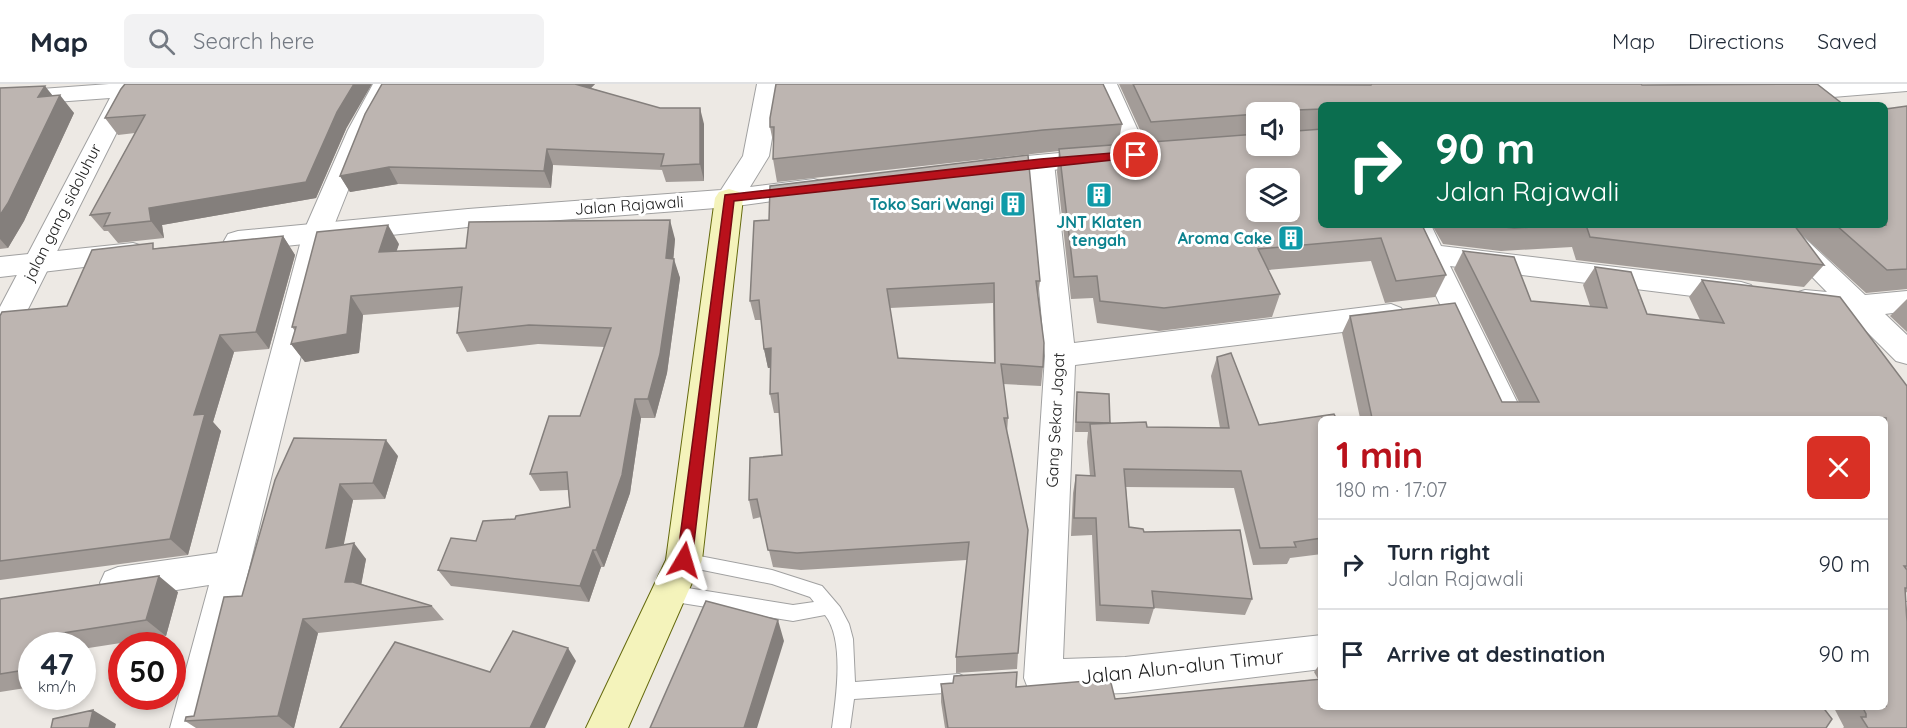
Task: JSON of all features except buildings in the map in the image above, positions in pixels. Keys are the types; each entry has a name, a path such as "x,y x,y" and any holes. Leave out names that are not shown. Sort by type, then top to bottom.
{"main road":[{"path":"607,728 684,560 729,198"}],"street":[{"path":"190,728 317,233 360,130 385,84"},
{"path":"729,198 756,156 769,84"},
{"path":"960,172 1147,154 1105,84"},
{"path":"1758,96 1907,84"},
{"path":"14,98 127,87"},
{"name":"jalan gang sidoluhur","path":"0,335 127,87"},
{"name":"Gang Sekar Jagat","path":"1031,679 1060,356 1041,163"},
{"name":"Jalan Rajawali","path":"214,244 468,218 729,198 844,185"},
{"path":"1419,228 1432,254 1435,309 1508,416"},
{"path":"1778,228 1907,353"},
{"path":"0,267 156,250"},
{"path":"1432,254 1858,306 1907,300"},
{"path":"1060,356 1435,309"},
{"path":"81,588 233,566"},
{"path":"1888,619 1907,619"},
{"name":"Jalan Alun-alun Timur","path":"1031,679 1125,675 1318,652"}],"lane":[{"path":"684,560 796,583 816,591 840,624 844,639 846,691 841,728"},
{"path":"669,593 793,613 807,612 827,606"},
{"path":"846,691 973,682"}],"place":[{"name":"JNT Klaten tengah","path":"1099,195"},
{"name":"Toko Sari Wangi","path":"1013,204"},
{"name":"Aroma Cake","path":"1291,238"}],"route":[{"path":"684,560 729,198 1041,163 1136,155"}]}
